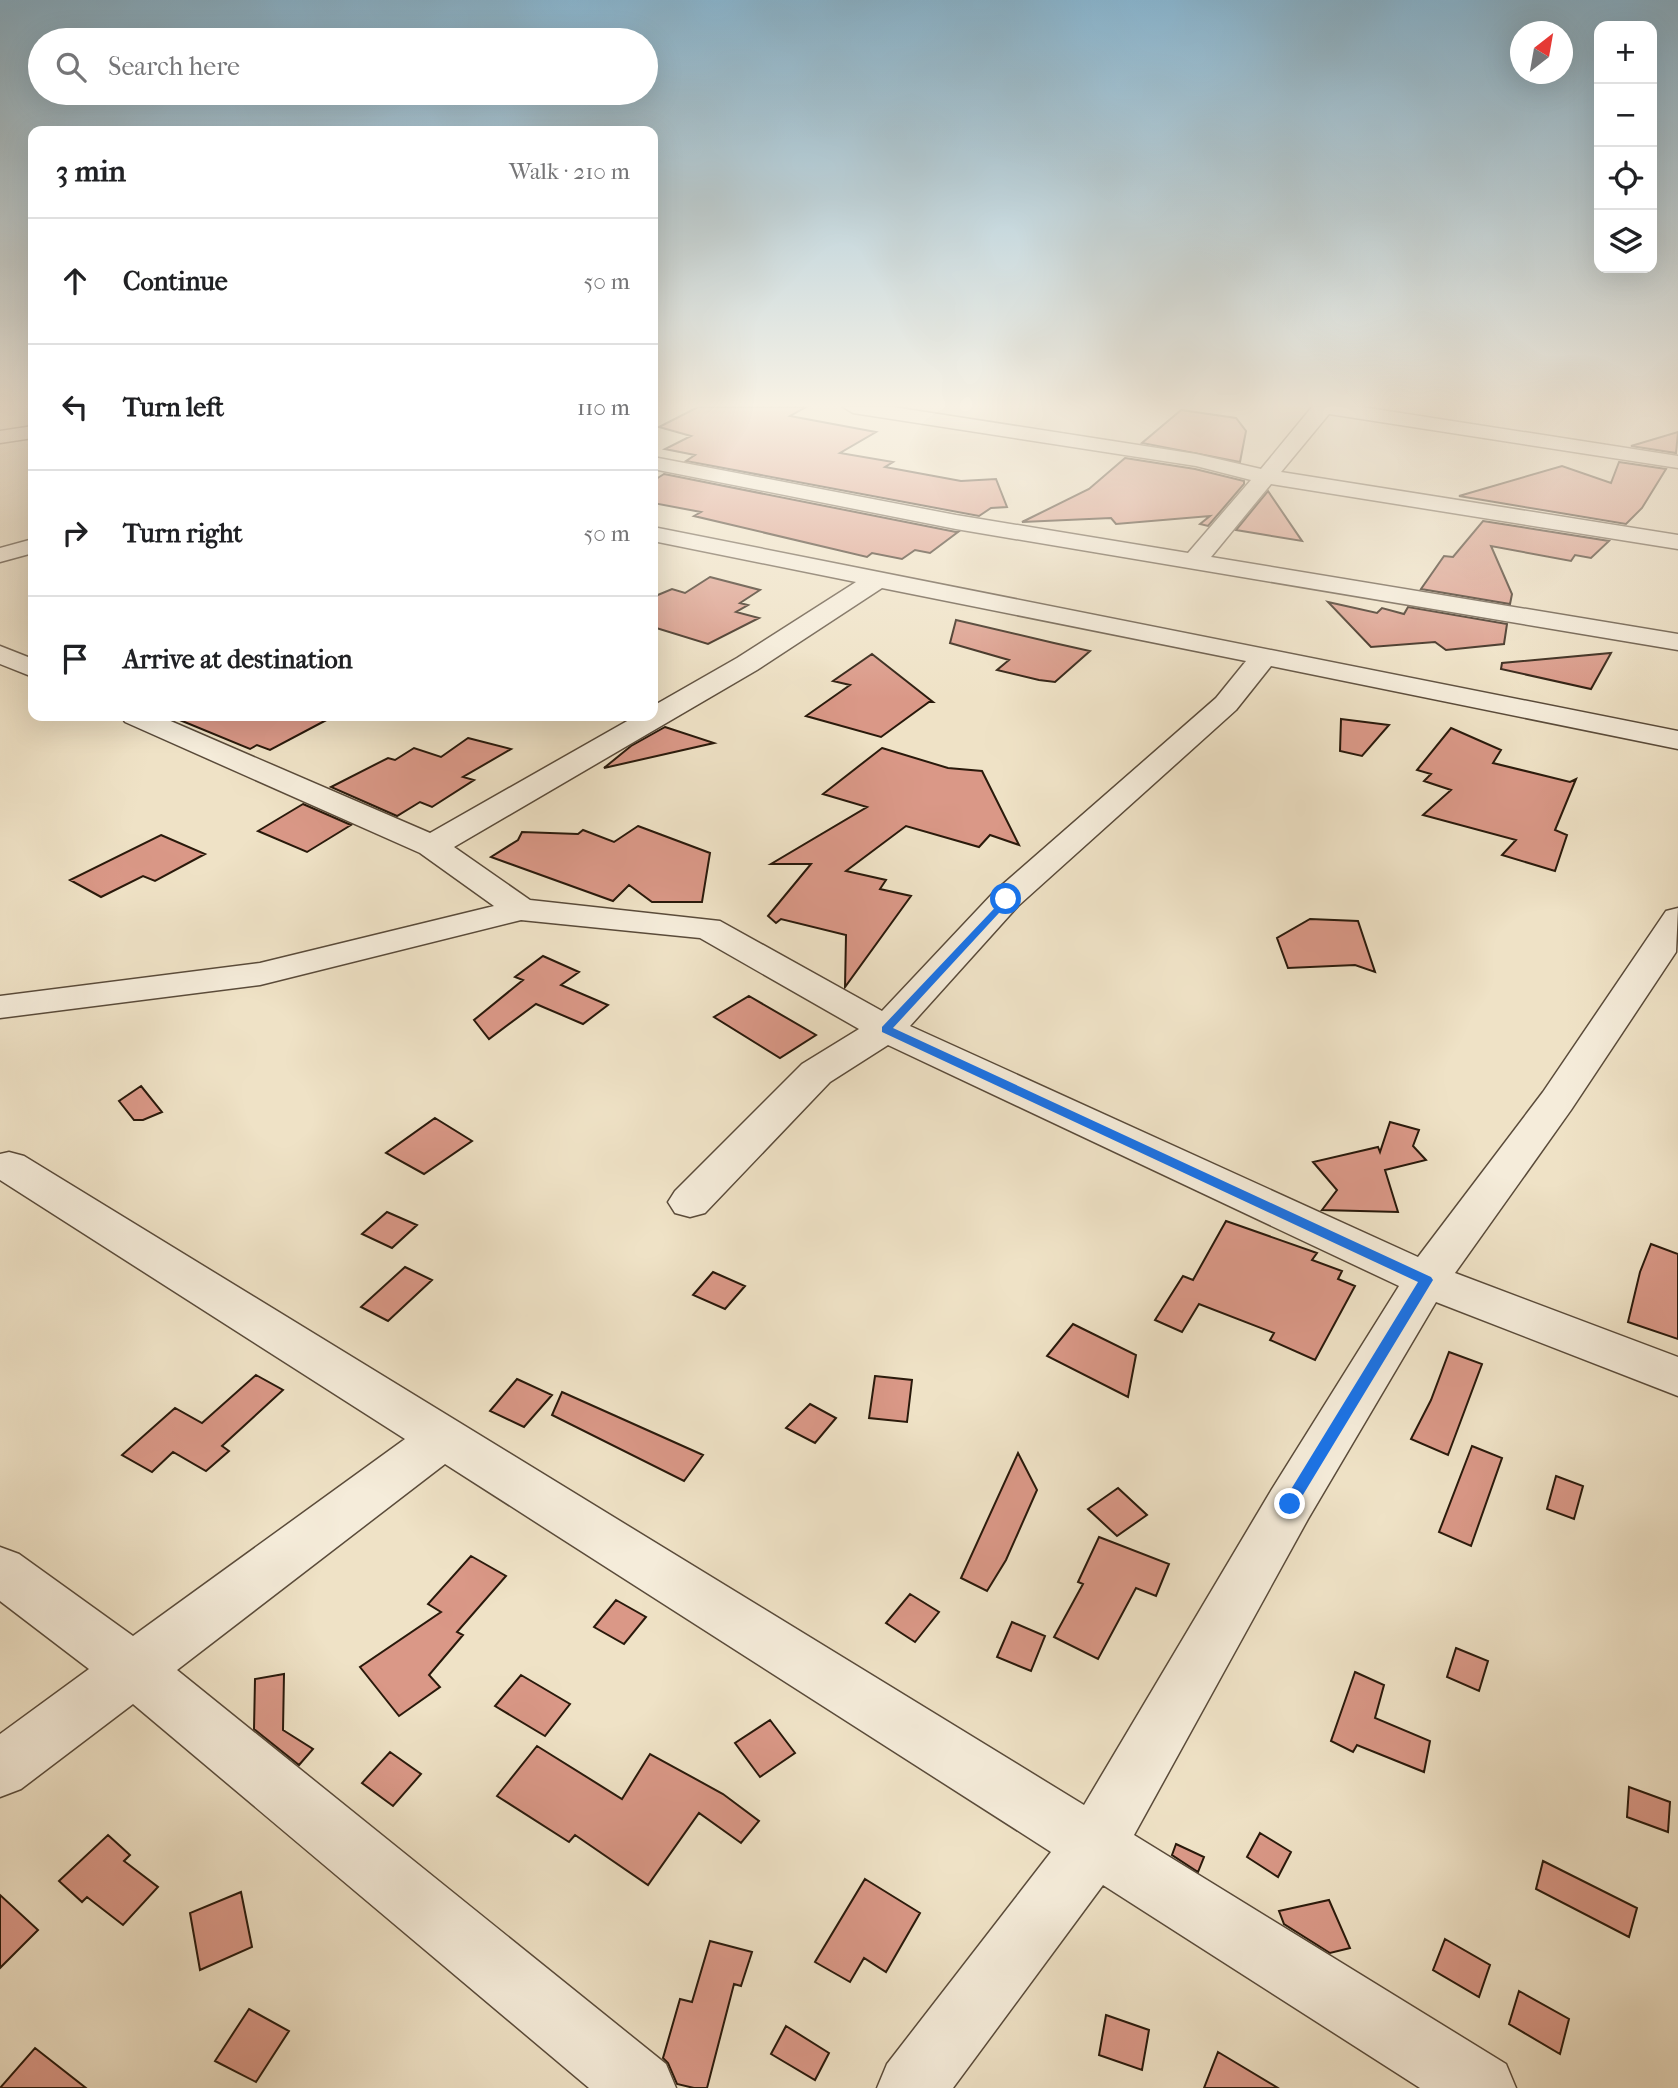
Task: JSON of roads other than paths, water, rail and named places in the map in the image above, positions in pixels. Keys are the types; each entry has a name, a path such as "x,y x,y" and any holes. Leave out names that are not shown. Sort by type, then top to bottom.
{"street":[{"path":"866,504 956,522 1678,642"},
{"path":"1194,562 1240,504"},
{"path":"1446,504 1678,542"},
{"path":"658,535 1678,740"},
{"path":"0,555 28,547"},
{"path":"658,715 747,664 877,580"},
{"path":"0,653 28,667"},
{"path":"690,1202 816,1073 886,1029 1006,899 1226,704 1263,658"},
{"path":"146,721 432,846 520,909"},
{"path":"432,846 648,721"},
{"path":"0,1007 260,974 520,909 708,928 886,1029 1426,1280 1678,1377"},
{"path":"911,2088 1094,1846 1290,1504 1426,1280 1557,1101 1678,918"},
{"path":"3,1160 1482,2088"},
{"path":"0,1769 444,1437"},
{"path":"0,1570 132,1668 642,2088"}]}
